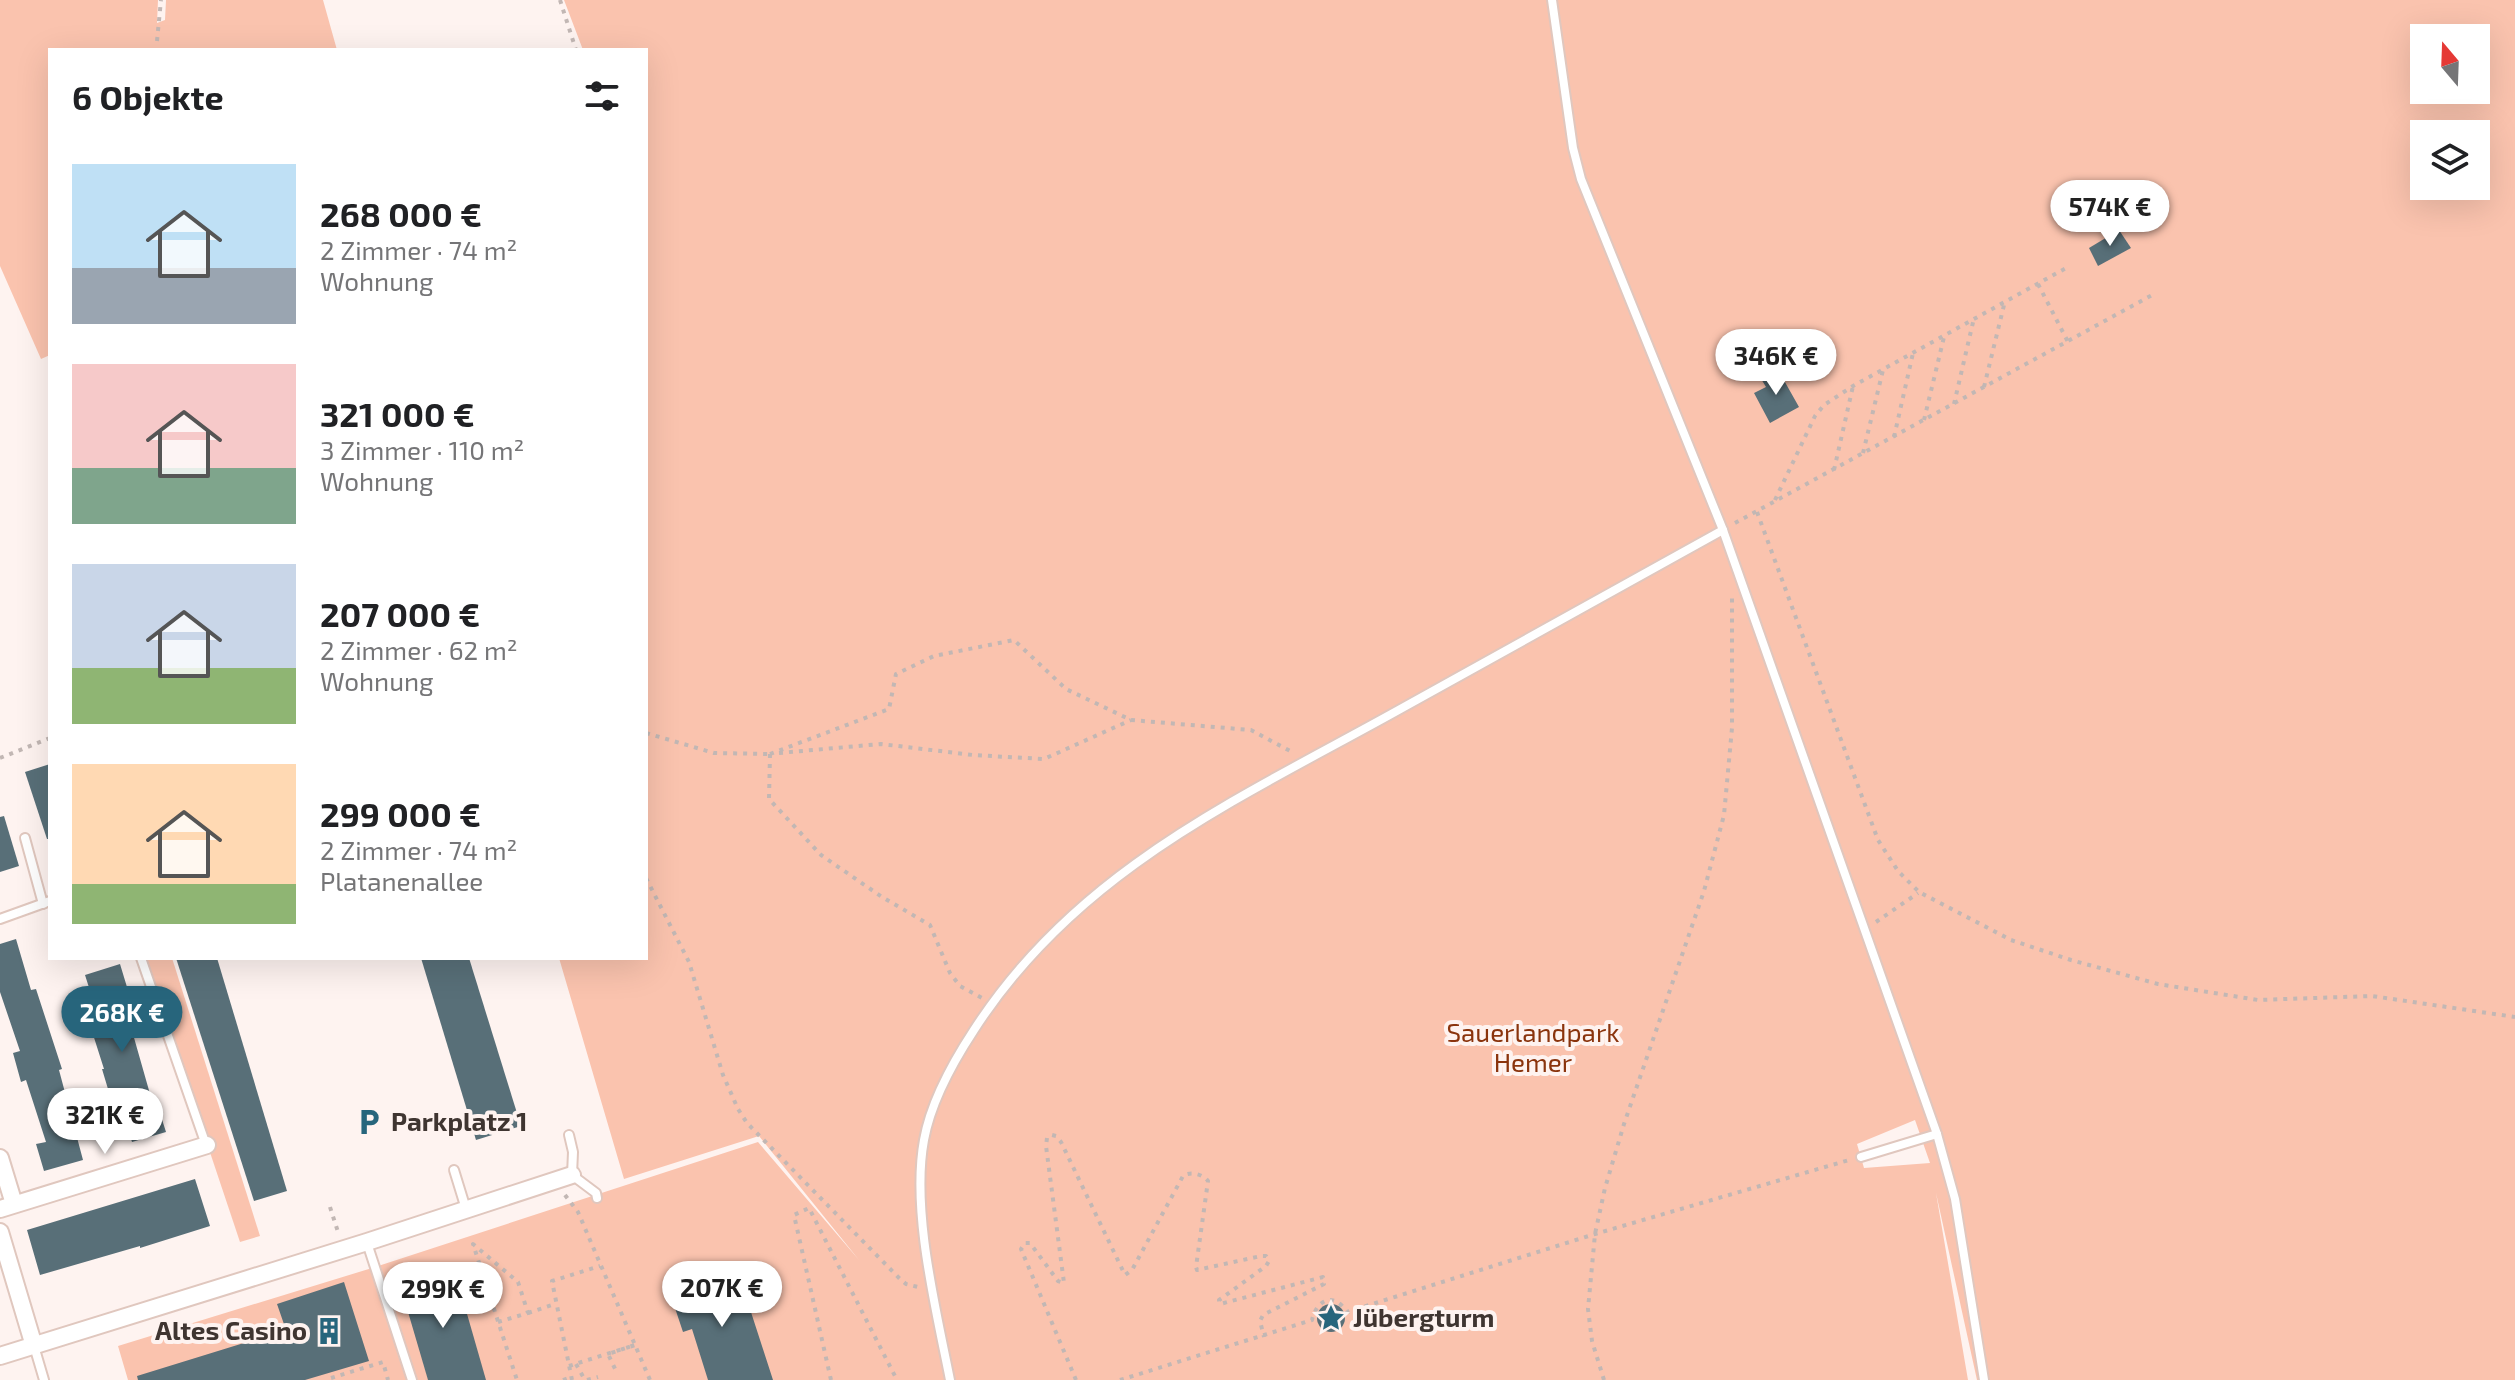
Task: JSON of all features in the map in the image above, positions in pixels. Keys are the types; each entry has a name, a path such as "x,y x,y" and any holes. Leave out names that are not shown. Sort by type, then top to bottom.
{"street":[{"path":"0,1158 7,1207 207,1145"},
{"path":"0,1356 572,1175"},
{"path":"0,1232 34,1346"}],"lane":[{"path":"1552,0 1573,148 1581,179 1723,530 1937,1134 1955,1199 1984,1380"},
{"path":"950,1380 932,1286 922,1205 924,1138 935,1105 963,1047 991,1004 1068,917 1100,889 1196,822 1723,530"},
{"path":"0,919 46,902 25,838"},
{"path":"142,960 207,1145"},
{"path":"1861,1157 1937,1134"},
{"path":"569,1135 573,1152 572,1175 596,1193 597,1198"},
{"path":"454,1170 466,1209"},
{"path":"367,1242 412,1380"},
{"path":"34,1346 44,1380"}],"path":[{"path":"157,41 161,0"},
{"path":"560,0 575,48"},
{"path":"1774,502 1815,416 1824,405 2066,268"},
{"path":"2038,284 2068,342"},
{"path":"1723,530 2154,294"},
{"path":"1984,387 2005,301"},
{"path":"1954,404 1974,318"},
{"path":"1924,420 1944,335"},
{"path":"1894,437 1914,352"},
{"path":"1863,453 1883,369"},
{"path":"1834,470 1853,386"},
{"path":"1757,512 1878,840 1898,871 1919,892 2011,940 2158,984 2258,1000 2372,996 2515,1017"},
{"path":"1604,1380 1592,1341 1588,1309 1595,1234 1620,1136 1704,891 1724,815 1732,728 1731,601 1735,563"},
{"path":"770,754 889,709 896,674 934,656 1014,640 1066,689 1131,720 1251,730 1283,745 1305,762"},
{"path":"648,734 714,753 770,754 881,744 973,755 1044,759 1131,720"},
{"path":"0,758 48,739"},
{"path":"770,754 769,799 821,855 930,925 950,973 960,986 991,1004"},
{"path":"648,882 689,962 723,1075 738,1109 747,1123 900,1279"},
{"path":"1863,927 1882,920 1919,892"},
{"path":"1076,1380 1021,1249 1025,1243 1030,1243 1058,1281 1064,1283 1046,1146 1047,1138 1052,1135 1061,1142 1125,1275 1132,1270 1183,1176 1191,1173 1208,1181 1197,1270 1261,1256 1266,1256 1269,1261 1219,1300 1220,1304 1323,1277 1324,1284 1263,1315 1260,1321 1264,1337"},
{"path":"1120,1380 1315,1320 1317,1306 1325,1301 1343,1305 1347,1312 1595,1234 1861,1157"},
{"path":"555,1180 578,1212 650,1380"},
{"path":"330,1207 343,1249"},
{"path":"831,1380 794,1215 809,1208 897,1380"},
{"path":"517,1380 473,1244 518,1282 528,1313"},
{"path":"563,1380 572,1378 552,1281 600,1266"},
{"path":"498,1322 555,1304"},
{"path":"569,1366 635,1345"},
{"path":"608,1354 617,1373"},
{"path":"331,1378 383,1362 388,1380"},
{"path":"576,1364 586,1380 598,1377"}],"green space":[{"path":"0,0 158,0 157,23 165,20 166,0 323,0 336,48 48,48 48,356 41,359 0,266"},
{"name":"Sauerlandpark Hemer","path":"564,0 2515,0 2515,1380 1977,1380 1936,1193 1968,1380 128,1380 118,1346 372,1268 758,1142 859,1260 759,1136 624,1179 560,960 648,960 648,48 582,48","holes":["1915,1120 1930,1163 1864,1168 1857,1144"]},
{"path":"146,960 173,960 260,1236 240,1242"}],"building":[{"path":"2119,230 2131,248 2098,266 2089,248"},
{"path":"1777,368 1799,407 1770,423 1754,393 1766,387 1760,377"},
{"path":"48,765 48,839 47,839 25,772"},
{"path":"4,816 19,866 0,872 0,817"},
{"path":"16,939 31,990 36,989 62,1069 59,1070 83,1160 44,1171 36,1144 46,1142 26,1080 21,1082 13,1053 20,1051 0,992 0,944"},
{"path":"177,960 218,960 287,1191 254,1201"},
{"path":"422,960 470,960 521,1126 476,1140"},
{"path":"120,964 130,997 123,999 154,1108 158,1107 166,1132 132,1142 118,1097 111,1099 102,1069 90,1025 100,1022 85,975"},
{"path":"195,1179 210,1226 40,1275 27,1230"},
{"path":"455,1272 486,1380 428,1380 401,1288"},
{"path":"739,1275 773,1380 708,1380 692,1329 683,1332 669,1290 707,1277 709,1284"},
{"path":"344,1282 369,1361 305,1380 138,1380 137,1376 286,1330 277,1304"},
{"name":"Jübergturm","path":"1331,1304 1341,1308 1345,1318 1341,1328 1331,1332 1321,1328 1317,1318 1321,1308"}],"place":[{"name":"Parkplatz 1","path":"369,1122"},
{"name":"Jübergturm","path":"1331,1318"},
{"name":"Altes Casino","path":"329,1331"}]}
